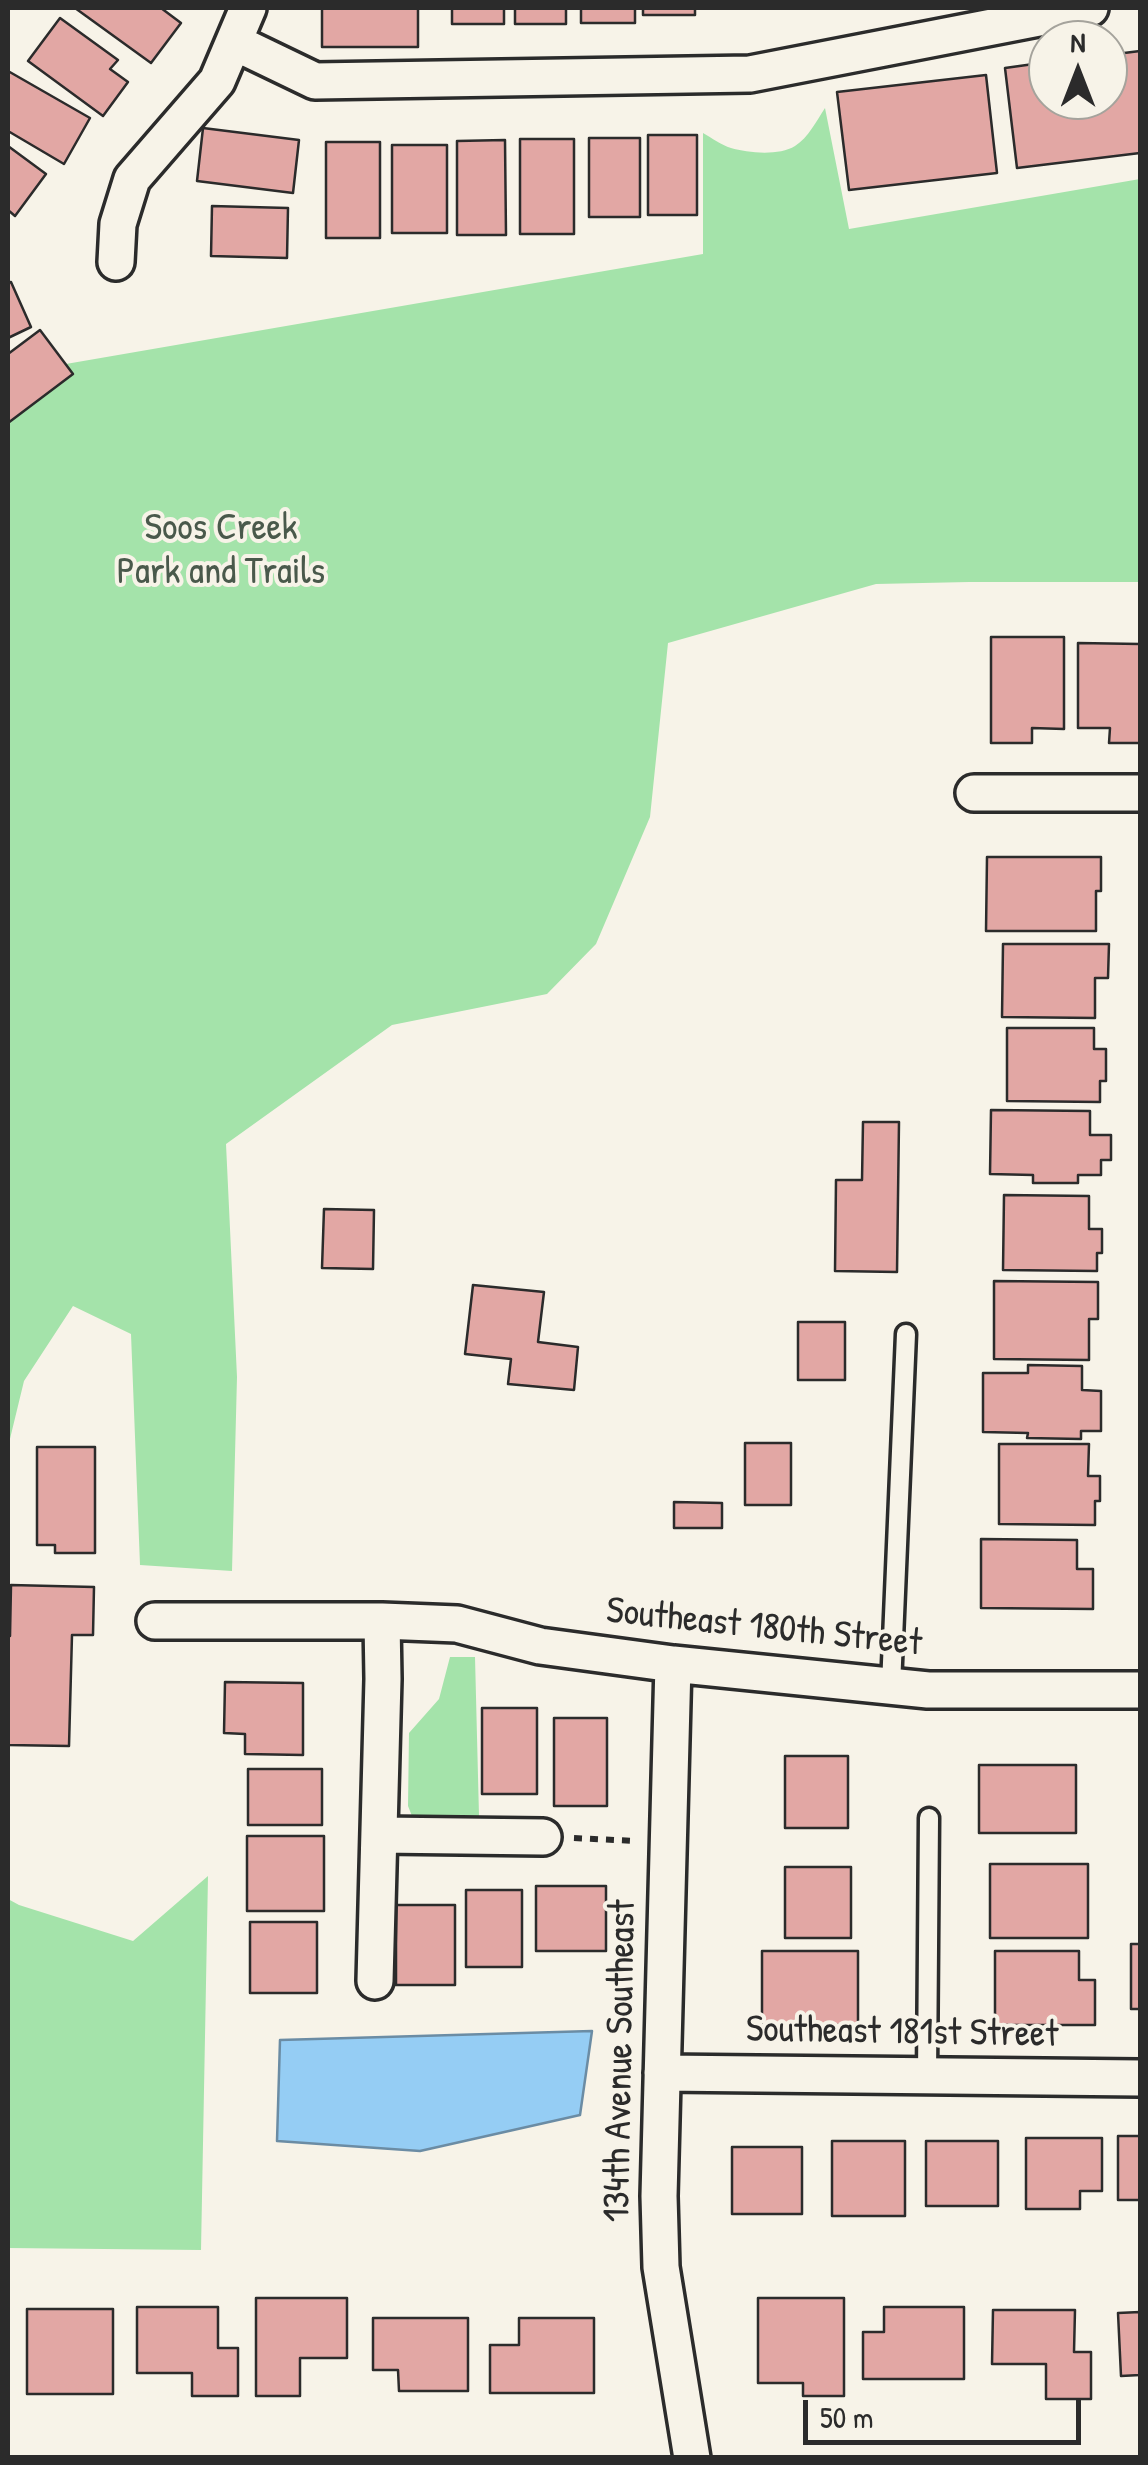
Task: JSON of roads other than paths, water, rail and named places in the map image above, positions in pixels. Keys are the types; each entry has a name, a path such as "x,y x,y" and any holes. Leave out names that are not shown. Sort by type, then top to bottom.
{"street":[{"path":"116,262 118,224 132,179 217,81 248,8"},
{"path":"234,42 315,80 750,74 1089,8"},
{"path":"974,792 1140,793"},
{"path":"376,1982 382,1620"},
{"name":"Southeast 180th Street","path":"155,1621 382,1620 457,1624 540,1646 928,1690 1140,1690"},
{"name":"134th Avenue Southeast","path":"673,1664 659,2196 661,2267 692,2458"},
{"path":"380,1835 543,1837"},
{"name":"Southeast 181st Street","path":"662,2073 1140,2078"}],"lane":[{"path":"891,1686 906,1334"},
{"path":"927,2076 929,1818"}],"water":[{"path":"592,2031 580,2115 420,2151 277,2141 280,2040"}],"park label":[{"name":"Soos Creek Park and Trails","path":"221,551"}]}
